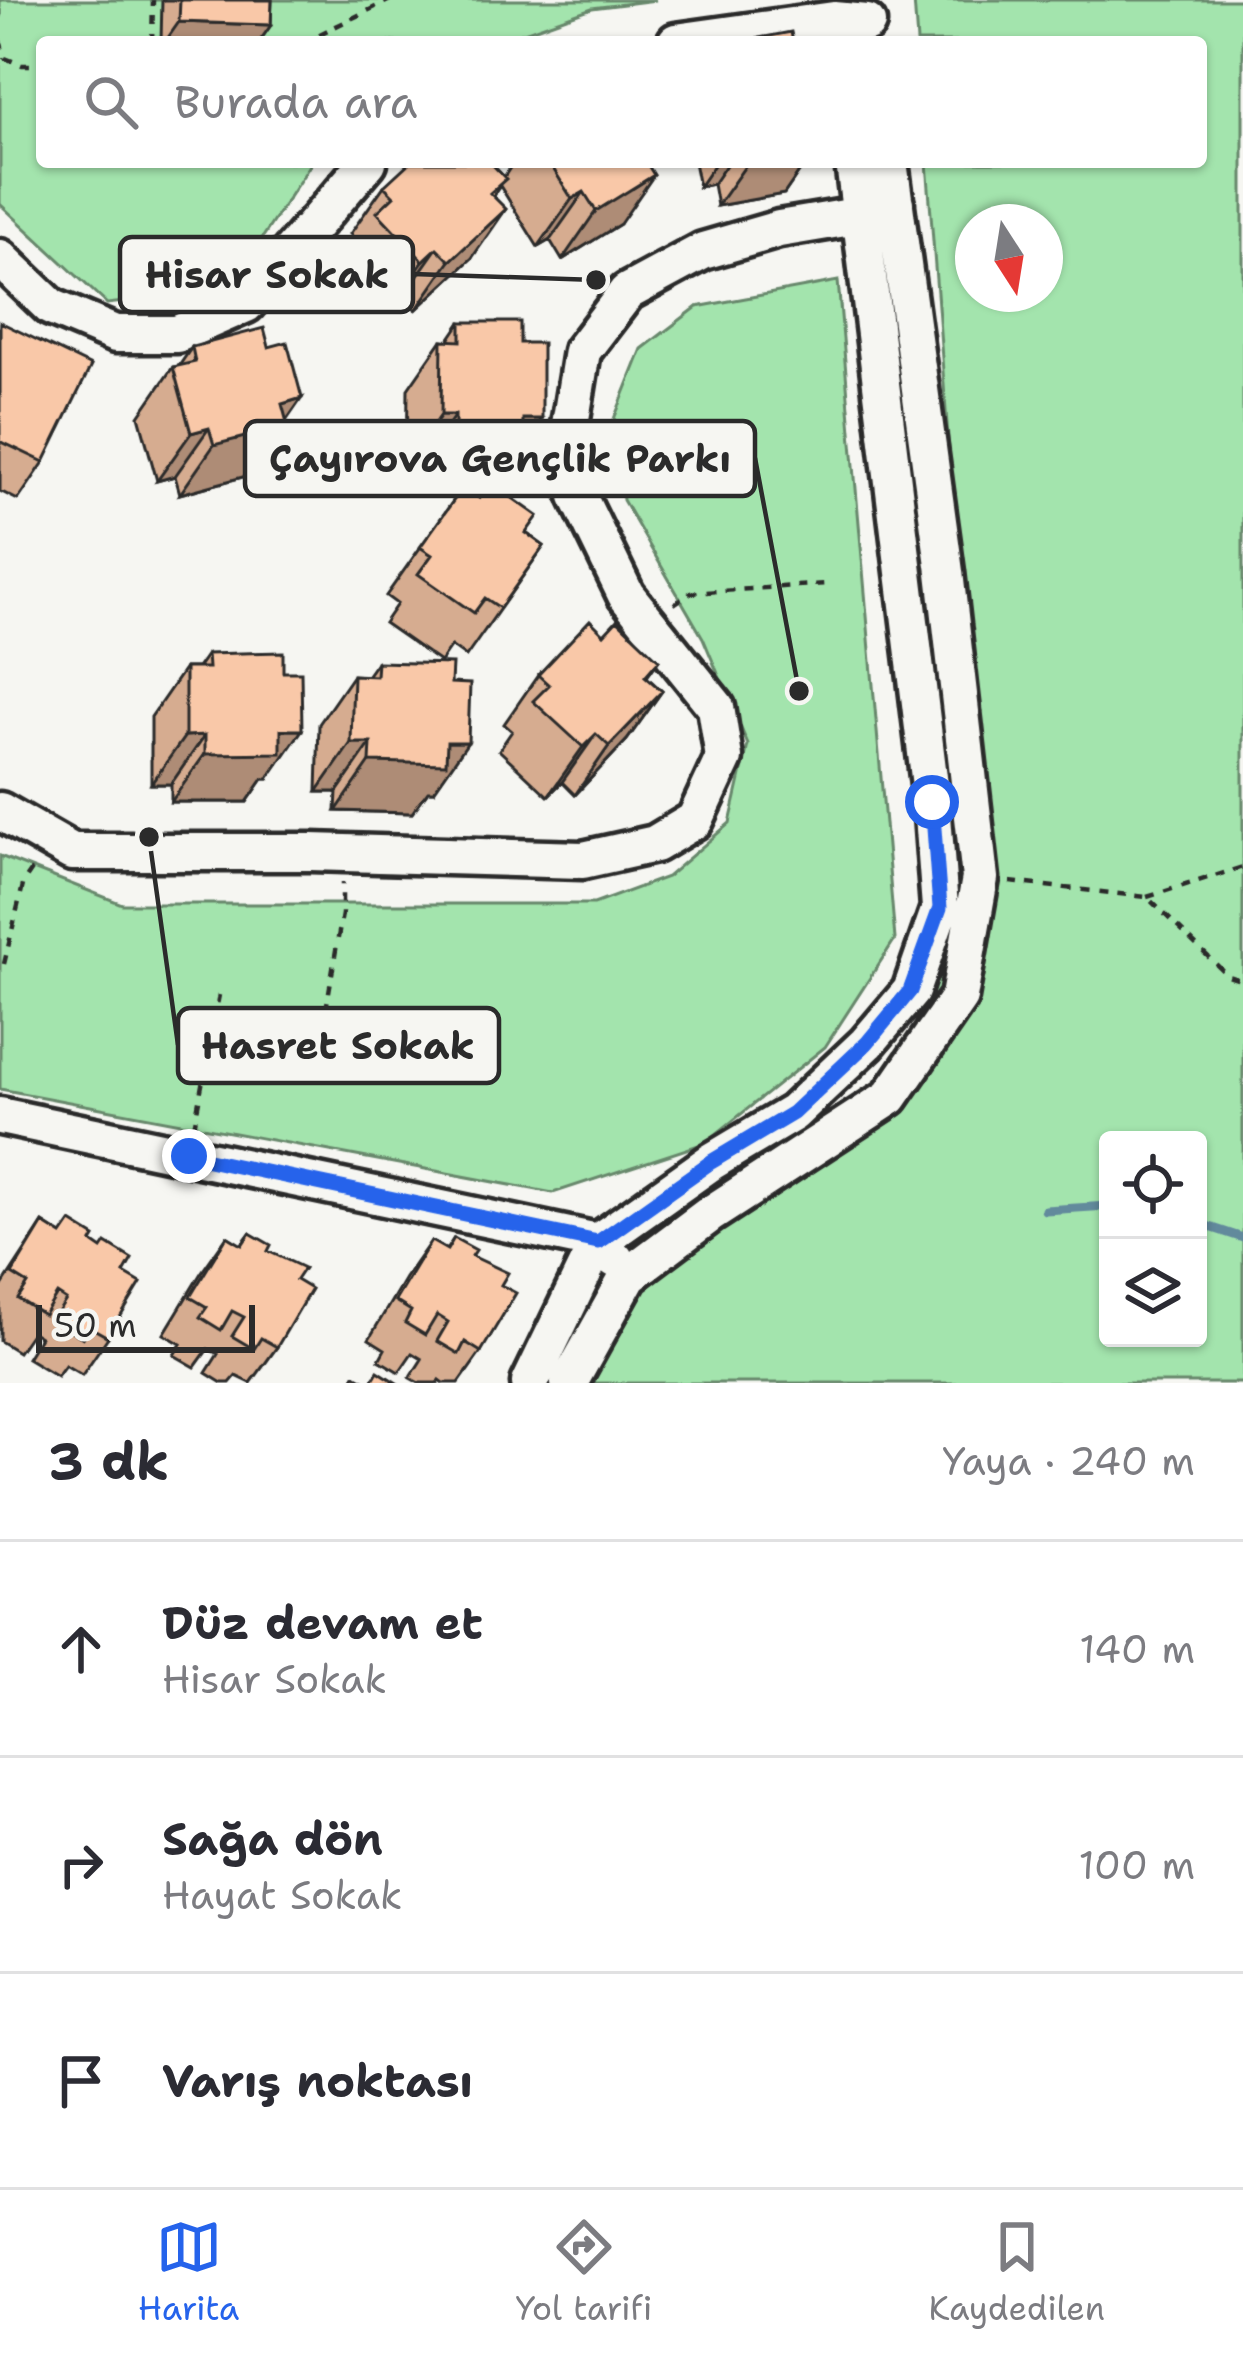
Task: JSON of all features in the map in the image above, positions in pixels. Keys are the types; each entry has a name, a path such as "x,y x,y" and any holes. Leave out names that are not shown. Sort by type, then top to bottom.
{"street":[{"path":"726,36 851,21"},
{"path":"0,258 51,307 115,334 177,334 246,304 363,168"},
{"path":"569,1383 629,1275 709,1215 890,1097 959,998 980,878 945,572 879,209 857,168"},
{"path":"530,1383 598,1242 711,1162 793,1113 867,1043 910,991 940,908 879,209 889,168"},
{"path":"0,811 71,852 310,852 583,860 655,844 695,820 724,758 716,707 626,595 578,496 571,425 582,351 627,292 703,251 779,229 879,209"},
{"path":"0,1116 598,1242 629,1275"}],"path":[{"path":"0,23 1,0"},
{"path":"152,36 153,0"},
{"path":"315,36 390,0"},
{"path":"0,40 5,58 36,65"},
{"path":"690,593 827,584"},
{"path":"980,878 1147,897 1243,866"},
{"path":"4,964 24,881"},
{"path":"1147,897 1228,976 1243,981"},
{"path":"326,1010 342,914"},
{"path":"198,1106 219,995"}],"green space":[{"path":"0,0 656,0 592,8 513,36 36,36 36,168 308,168 259,243 203,293 107,304 0,204"},
{"path":"914,0 1243,0 1243,1383 567,1383 635,1269 914,1056 968,699 927,168 1207,168 1207,36 917,36"},
{"path":"838,281 895,939 825,1047 705,1143 553,1193 0,1089 0,856 122,904 594,904 667,877 730,823 748,745 703,638 623,500 614,419 642,349 697,307"}],"building":[{"path":"180,0 272,0 271,25 179,22"},
{"path":"404,168 496,168 506,179 490,193 506,209 450,261 437,248 423,261 377,212 394,196 384,186"},
{"path":"553,168 650,168 654,175 596,211 584,192 572,199"},
{"path":"0,322 91,366 44,462 0,441"},
{"path":"461,322 520,322 520,343 542,343 542,419 523,419 523,439 455,438 455,415 441,415 442,340 461,341"},
{"path":"264,328 269,347 287,342 302,398 282,404 288,426 214,445 209,428 191,433 173,367 195,362 192,347"},
{"path":"490,482 538,516 526,533 544,546 500,608 485,598 474,613 418,574 432,555 420,547 464,486 479,498"},
{"path":"590,620 604,634 617,620 659,660 645,676 662,691 609,746 596,734 583,747 533,701 549,685 538,675"},
{"path":"283,652 283,672 301,672 302,730 281,730 281,753 205,754 205,735 185,736 185,668 208,668 207,654"},
{"path":"377,662 452,664 451,683 470,684 468,742 447,742 446,764 370,762 371,743 351,743 353,675 376,676"},
{"path":"71,1222 95,1237 92,1242 102,1249 106,1243 132,1259 124,1273 141,1283 108,1337 90,1327 83,1338 53,1320 66,1300 57,1294 44,1315 18,1299 28,1284 12,1274 43,1223 62,1235"},
{"path":"250,1233 271,1245 268,1251 304,1268 296,1280 311,1289 277,1347 261,1338 254,1349 232,1336 244,1317 232,1311 221,1330 200,1317 207,1307 190,1297 227,1236 242,1245"},
{"path":"454,1238 476,1250 472,1256 508,1273 501,1285 516,1293 481,1352 465,1342 459,1354 437,1341 448,1322 437,1315 425,1335 405,1323 411,1311 395,1301 431,1241 447,1250"},
{"path":"378,1371 397,1383 371,1383"}],"waterway":[{"path":"1045,1210 1099,1207"},
{"path":"1207,1226 1243,1238"}],"place":[{"name":"Hisar Sokak","path":"596,280"},
{"name":"Çayırova Gençlik Parkı","path":"799,691"},
{"name":"Hasret Sokak","path":"149,837"}],"route":[{"path":"189,1156 598,1242 711,1162 793,1113 867,1043 910,991 940,908 932,802"}]}
